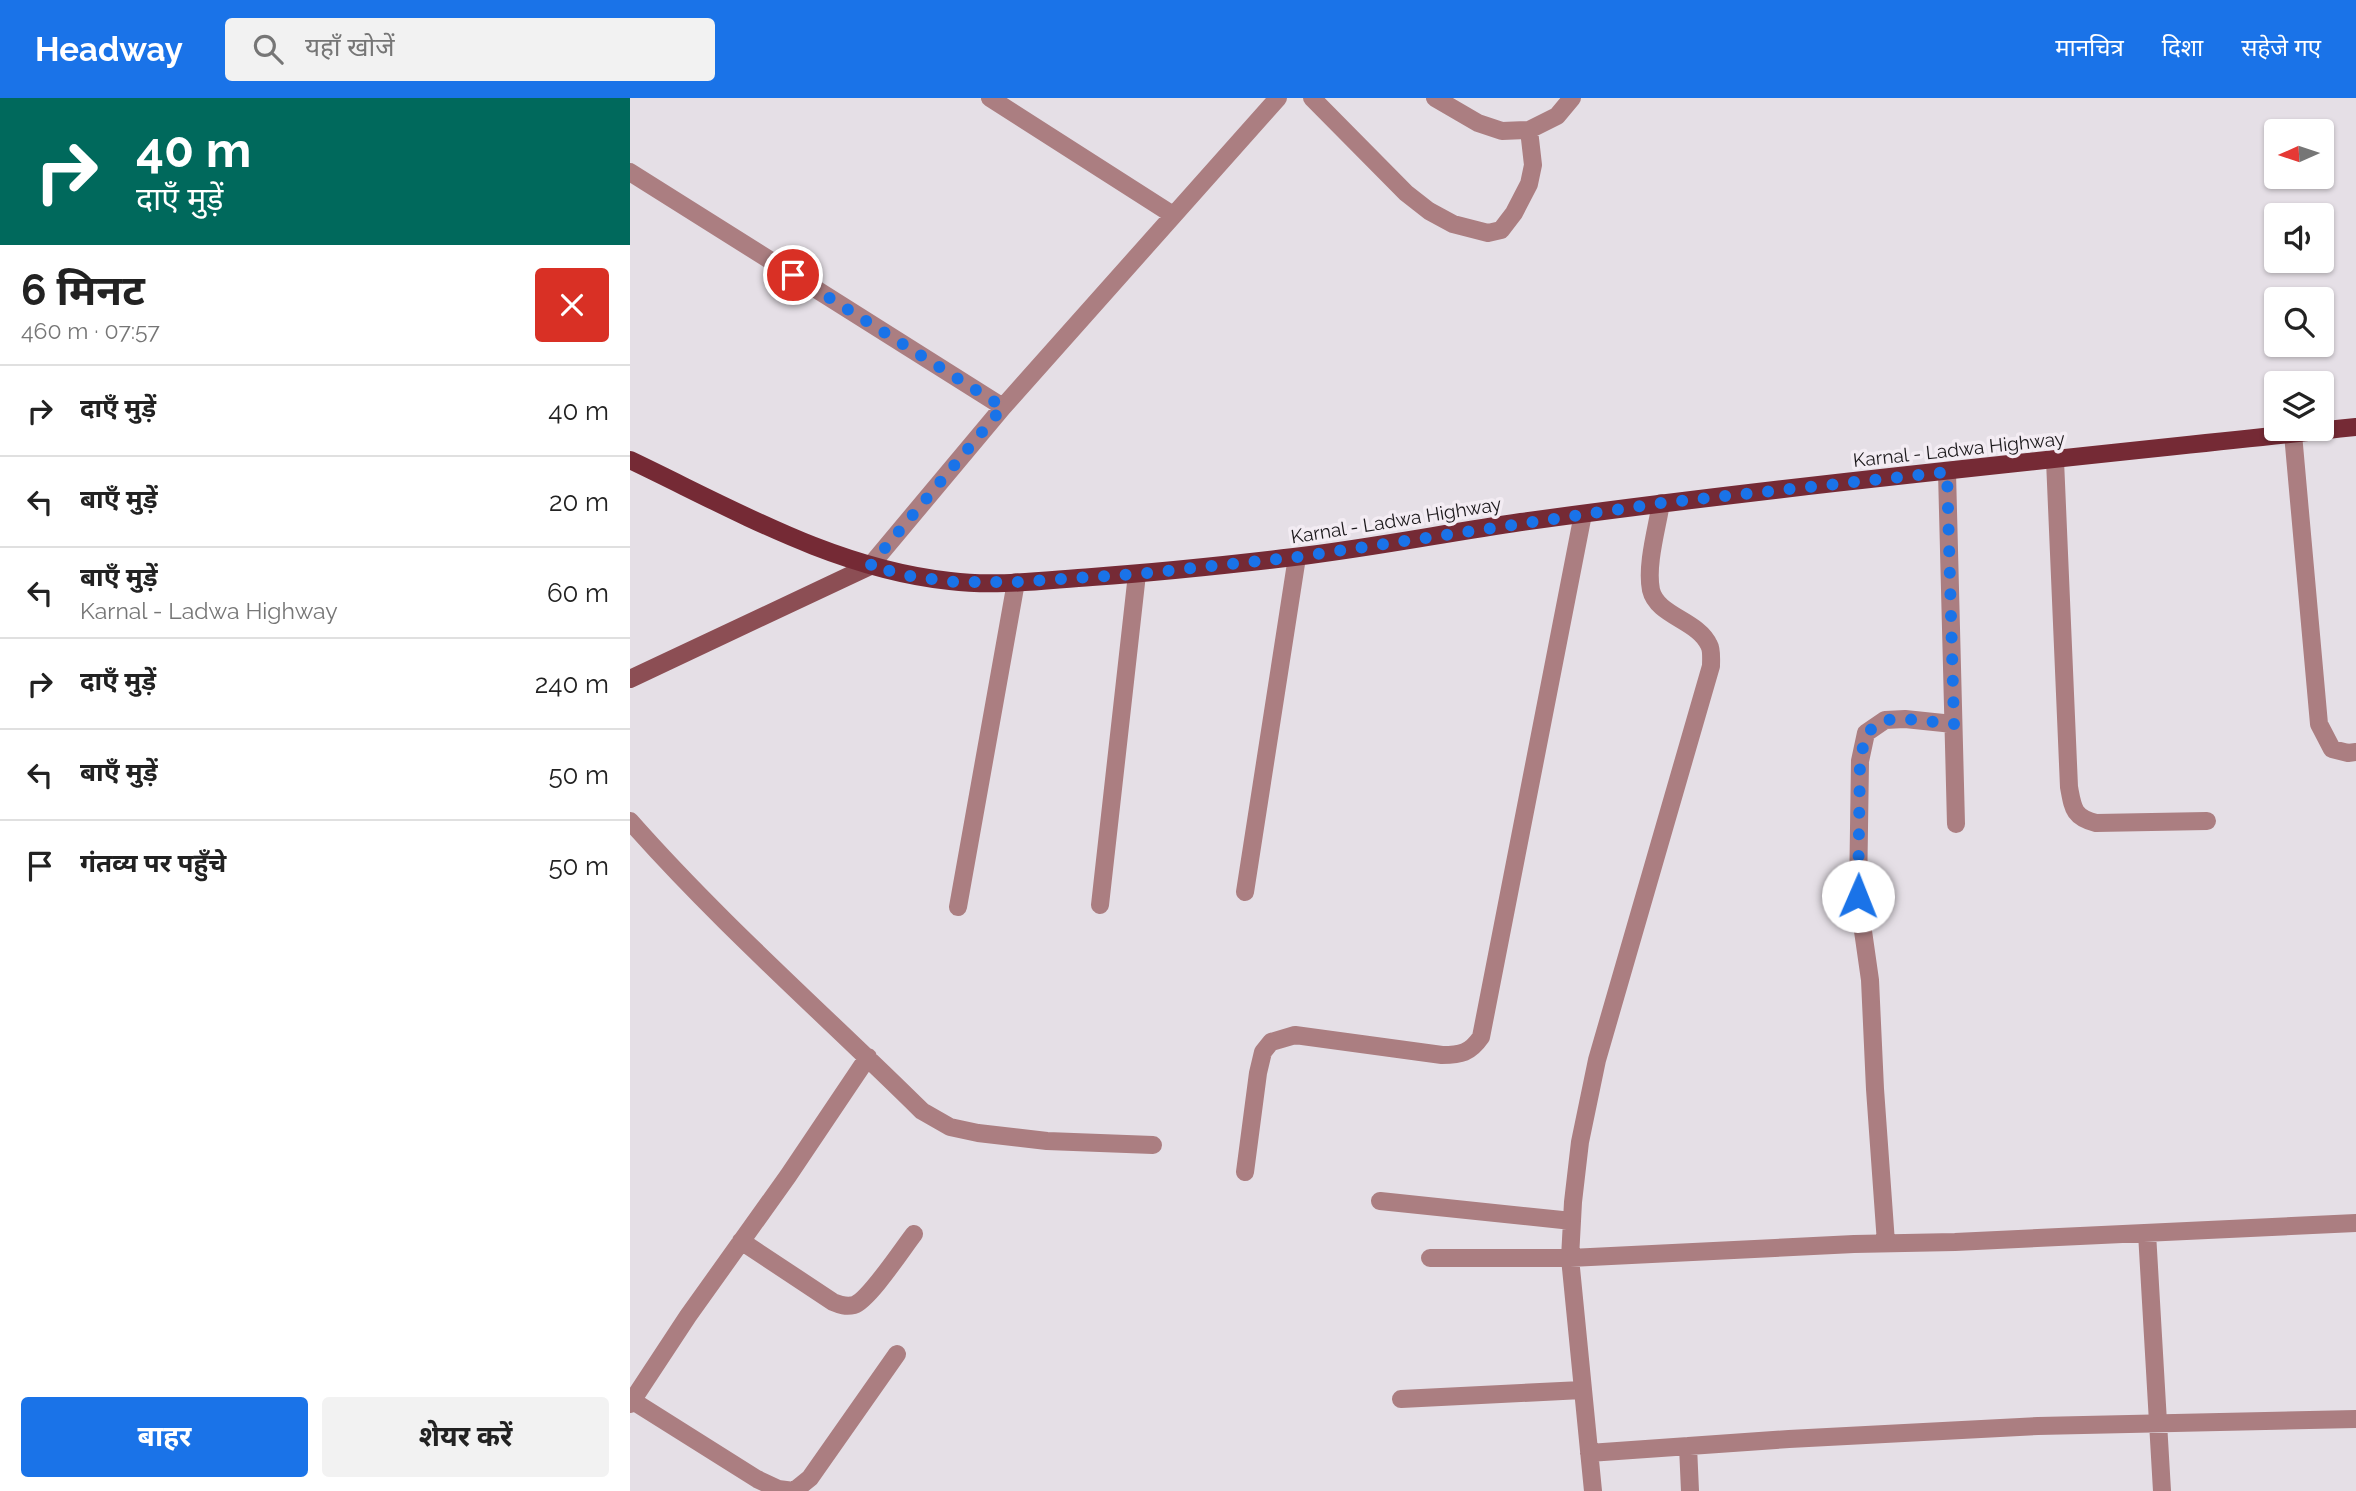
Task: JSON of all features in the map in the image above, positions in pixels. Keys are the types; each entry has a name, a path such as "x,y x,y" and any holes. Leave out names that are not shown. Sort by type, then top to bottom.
{"main road":[{"name":"Karnal - Ladwa Highway","path":"2334,429 2356,427"},
{"name":"Karnal - Ladwa Highway","path":"630,460 730,510 803,542 870,566 910,576 955,582 1016,582 1137,574 1297,557 1661,503 2264,437"}],"street":[{"path":"990,98 1173,215"},
{"path":"630,679 870,566 1003,407 1278,98"},
{"path":"1312,98 1406,193 1429,211 1453,224 1488,233 1501,230 1514,213 1529,184 1533,165 1530,130"},
{"path":"1435,98 1478,123 1502,131 1530,130 1557,116 1572,98"},
{"path":"630,172 1003,407"},
{"path":"2293,441 2319,724 2332,749 2356,752"},
{"path":"2055,460 2069,773 2073,808 2082,820 2096,823 2207,821"},
{"path":"1947,472 1956,824"},
{"path":"1593,1491 1570,1258 1580,1143 1597,1060 1711,666 1710,646 1699,632 1658,603 1652,592 1650,575 1661,503"},
{"path":"1245,1172 1258,1073 1263,1052 1271,1042 1295,1035 1442,1055 1460,1055 1472,1049 1481,1037 1583,514"},
{"path":"1245,892 1297,557"},
{"path":"1100,905 1137,574"},
{"path":"958,907 1016,582"},
{"path":"1886,1243 1870,980 1858,896 1860,761 1866,733 1885,720 1905,719 1954,724"},
{"path":"630,821 693,889 922,1111 950,1127 978,1133 1047,1141 1153,1145"},
{"path":"868,1057 631,1401 758,1479 778,1489 794,1491 810,1478 897,1354"},
{"path":"1380,1201 1572,1221"},
{"path":"1430,1258 1570,1258 2356,1223"},
{"path":"2147,1233 2162,1491"},
{"path":"741,1241 843,1306 857,1304 869,1293 915,1234"},
{"path":"1401,1399 1582,1390"},
{"path":"1589,1453 1872,1434 2158,1423 2356,1419"},
{"path":"1688,1446 1690,1491"}],"route":[{"path":"793,275 1003,407 870,566 910,576 955,582 1016,582 1137,574 1297,557 1661,503 1947,472 1954,724 1905,719 1885,720 1866,733 1860,761 1858,896"}]}
